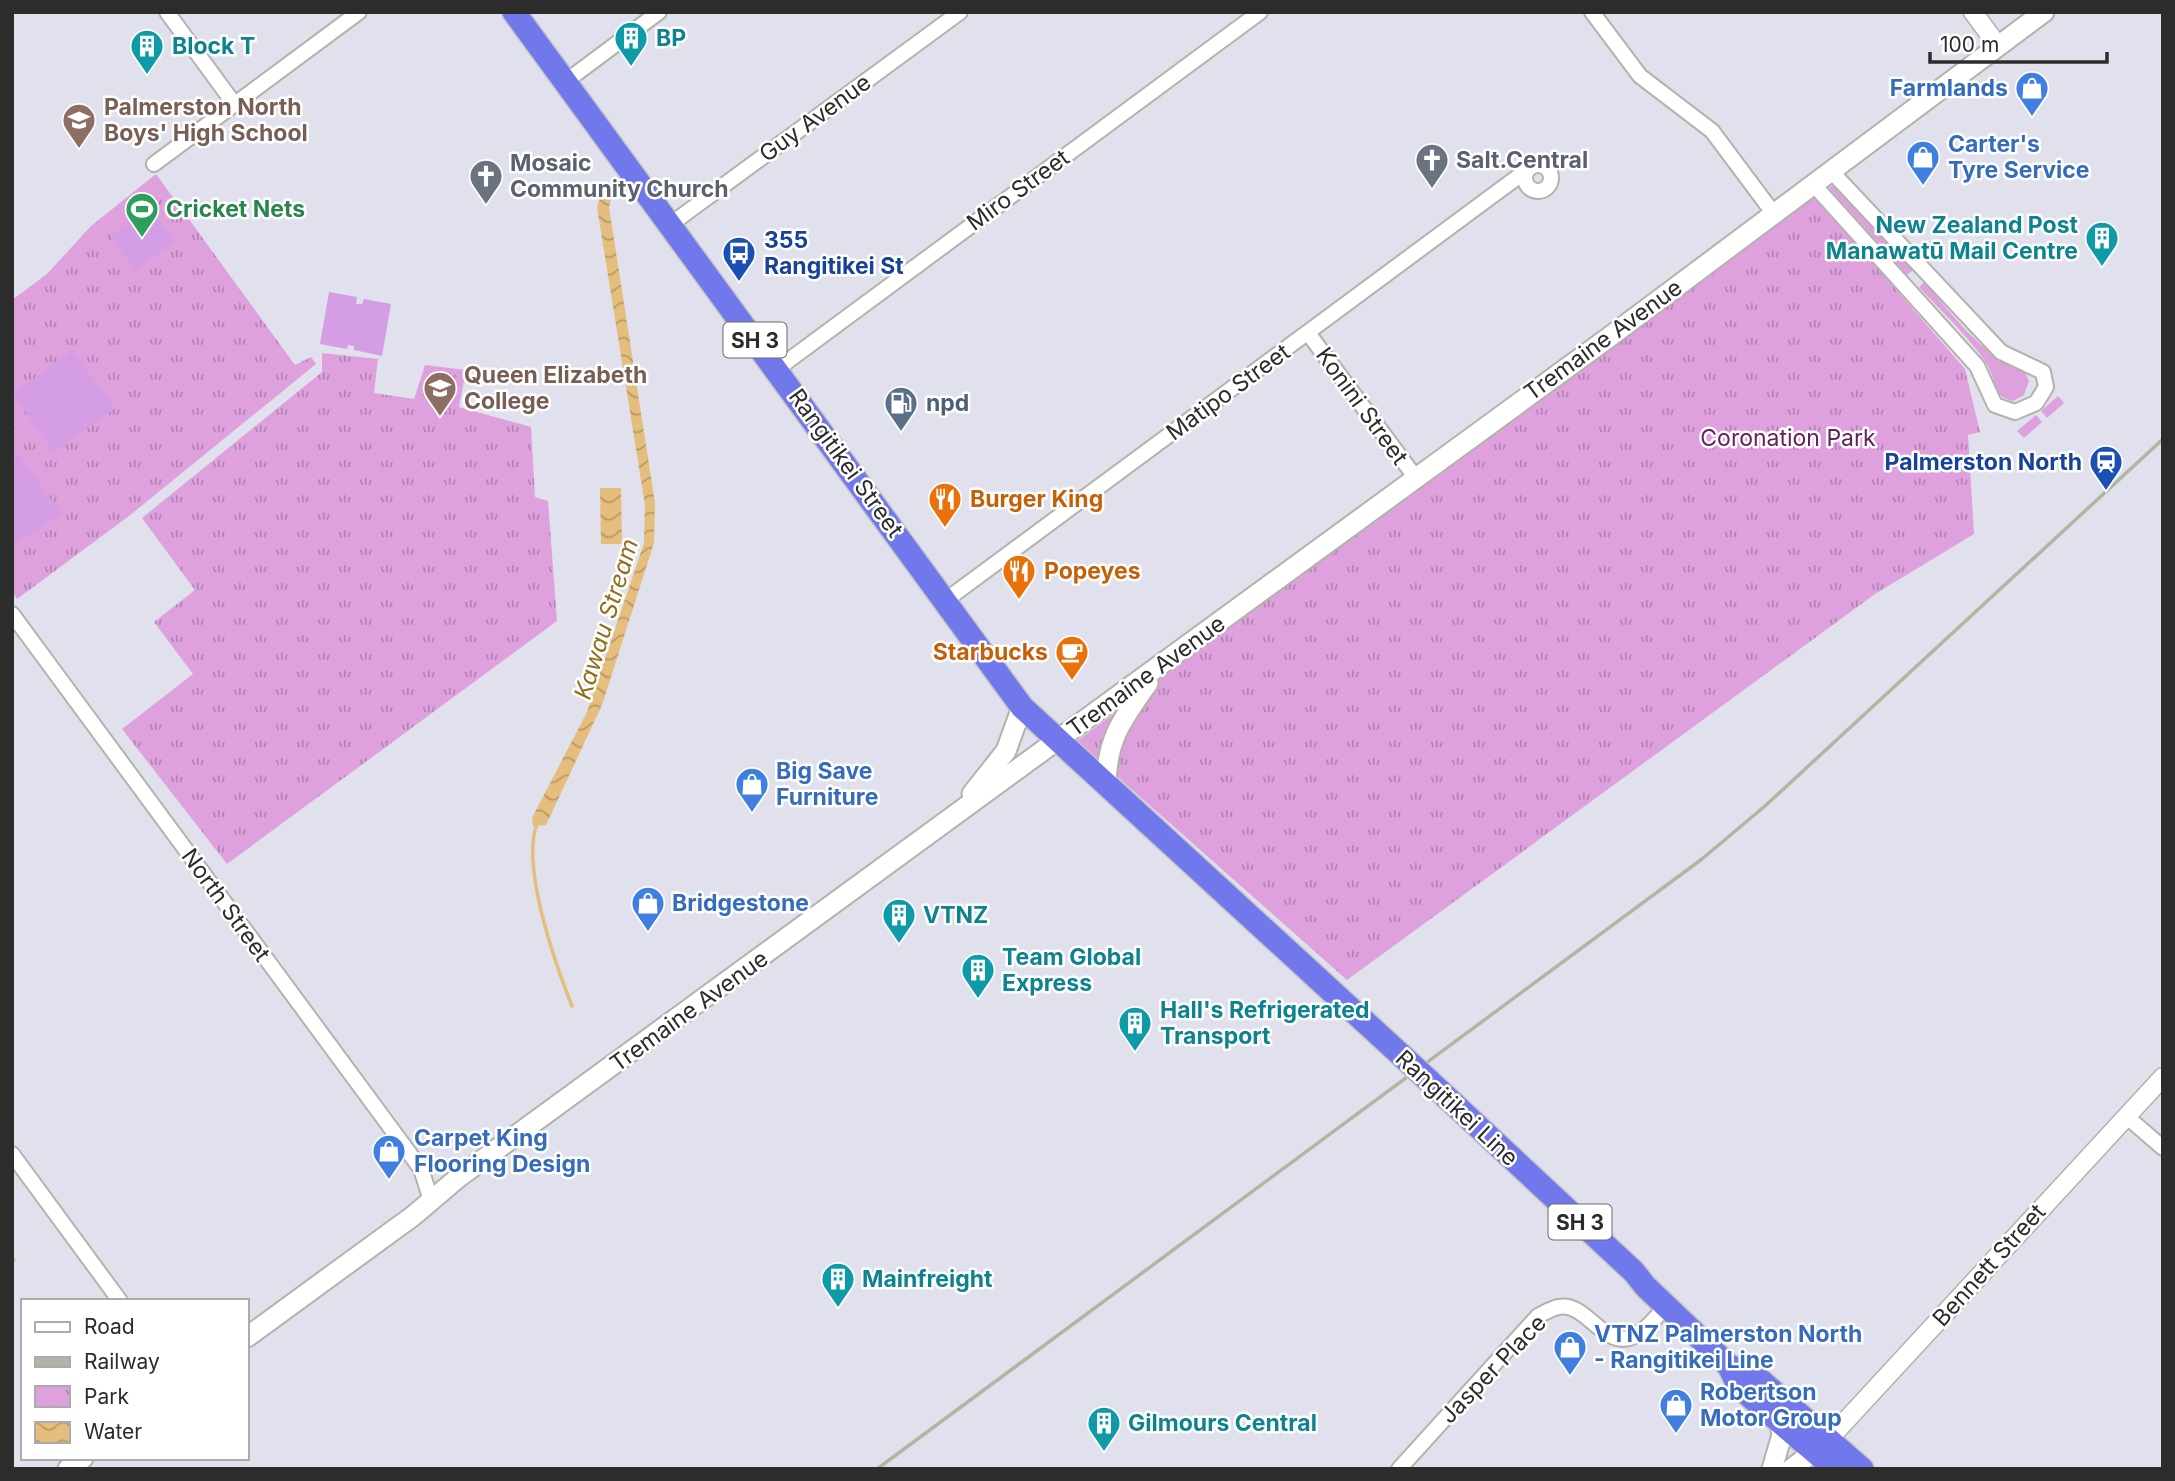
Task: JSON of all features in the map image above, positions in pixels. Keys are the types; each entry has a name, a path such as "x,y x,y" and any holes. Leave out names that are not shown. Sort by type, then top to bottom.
{"highway":[{"name":"Rangitikei Street","path":"514,12 1023,707 1057,741"},
{"name":"Rangitikei Line","path":"1057,741 1634,1272 1729,1366 1738,1385 1835,1469"},
{"name":"Rangitikei Line","path":"1729,1366 1753,1374 1818,1454 1862,1469"}],"main road":[{"name":"Tremaine Avenue","path":"248,1336 1832,172 2044,12"},
{"path":"1106,785 1107,755 1112,737 1156,670"},
{"path":"956,814 1006,751 1023,707"},
{"path":"1772,1469 1782,1435 1780,1424"},
{"path":"1791,1469 1802,1459 1818,1454"}],"street":[{"path":"167,12 235,105"},
{"path":"154,164 359,12"},
{"path":"565,82 659,12"},
{"name":"Guy Avenue","path":"671,224 960,12"},
{"name":"Miro Street","path":"777,369 1261,12"},
{"path":"1592,12 1640,76 1712,131 1774,214"},
{"path":"1973,12 1998,46"},
{"path":"1539,165 1546,169 1550,181 1546,188 1538,191 1530,189 1525,182 1525,174 1531,167 1539,165"},
{"name":"Matipo Street","path":"946,600 1531,167"},
{"path":"1814,185 1977,366 1995,405 2015,412 2036,403 2046,387 2043,372 2001,352 1832,172"},
{"path":"1507,183 1525,182"},
{"name":"Konini Street","path":"1308,333 1416,478"},
{"name":"North Street","path":"14,621 421,1169 431,1200"},
{"name":"Bennett Street","path":"1818,1454 2163,1077"},
{"path":"2126,1116 2163,1148"},
{"path":"12,1154 119,1299"},
{"name":"Jasper Place","path":"1399,1469 1538,1315 1560,1306 1571,1308 1610,1335 1628,1338 1642,1331 1666,1306"}],"green space":[{"path":"156,174 295,365 311,357 316,364 129,516 17,599 12,592 12,300 47,274 91,226"},
{"path":"1833,185 1913,270 1907,275 1829,188"},
{"name":"Coronation Park","path":"1814,195 1965,369 1980,432 1968,435 1974,534 1875,594 1347,980 1077,741"},
{"path":"1924,282 1980,344 1993,354 2023,368 2029,381 2024,395 2013,401 1999,394 1979,353 1919,287"},
{"path":"322,353 378,359 374,393 414,399 425,365 466,370 459,407 531,427 535,497 548,501 557,621 227,864 122,729 193,674 154,622 195,590 142,518 322,372"},
{"path":"2058,396 2064,403 2047,418 2041,411"},
{"path":"2036,415 2042,422 2024,438 2017,431"}],"shaded area":[{"name":"Cricket Nets","path":"150,208 174,242 135,270 110,235"},
{"path":"329,292 357,297 356,304 362,304 364,299 391,304 382,356 354,350 354,346 348,345 347,349 320,344"},
{"path":"73,350 115,408 54,452 12,394"},
{"path":"19,455 61,513 12,547 12,460"}],"water":[{"path":"603,183 612,195 609,207 655,503 654,543 602,705 546,825 533,826 532,818 587,712 644,543 645,505 597,207"},
{"path":"600,488 621,488 622,544 601,544"}],"waterway":[{"name":"Kawau Stream","path":"538,822 533,840 536,887 549,941 572,1006"}],"railway":[{"path":"877,1469 1702,859 1765,806 2163,439"}],"place":[{"name":"BP","path":"631,68"},
{"name":"Block T","path":"147,76"},
{"name":"Farmlands","path":"2032,118"},
{"name":"Palmerston North Boys' High School","path":"79,150"},
{"name":"Carter's Tyre Service","path":"1923,187"},
{"name":"Salt.Central","path":"1432,190"},
{"name":"Mosaic Community Church","path":"486,206"},
{"name":"Cricket Nets","path":"142,239"},
{"name":"New Zealand Post Manawatū Mail Centre","path":"2102,268"},
{"name":"355 Rangitikei St","path":"739,283"},
{"name":"Queen Elizabeth College","path":"440,418"},
{"name":"npd","path":"901,433"},
{"name":"Palmerston North","path":"2106,492"},
{"name":"Burger King","path":"945,529"},
{"name":"Popeyes","path":"1019,601"},
{"name":"Starbucks","path":"1072,682"},
{"name":"Big Save Furniture","path":"752,814"},
{"name":"Bridgestone","path":"648,933"},
{"name":"VTNZ","path":"899,945"},
{"name":"Team Global Express","path":"978,1000"},
{"name":"Hall's Refrigerated Transport","path":"1135,1053"},
{"name":"Carpet King Flooring Design","path":"389,1181"},
{"name":"Mainfreight","path":"838,1309"},
{"name":"VTNZ Palmerston North - Rangitikei Line","path":"1570,1377"},
{"name":"Robertson Motor Group","path":"1676,1435"},
{"name":"Gilmours Central","path":"1104,1453"}]}
